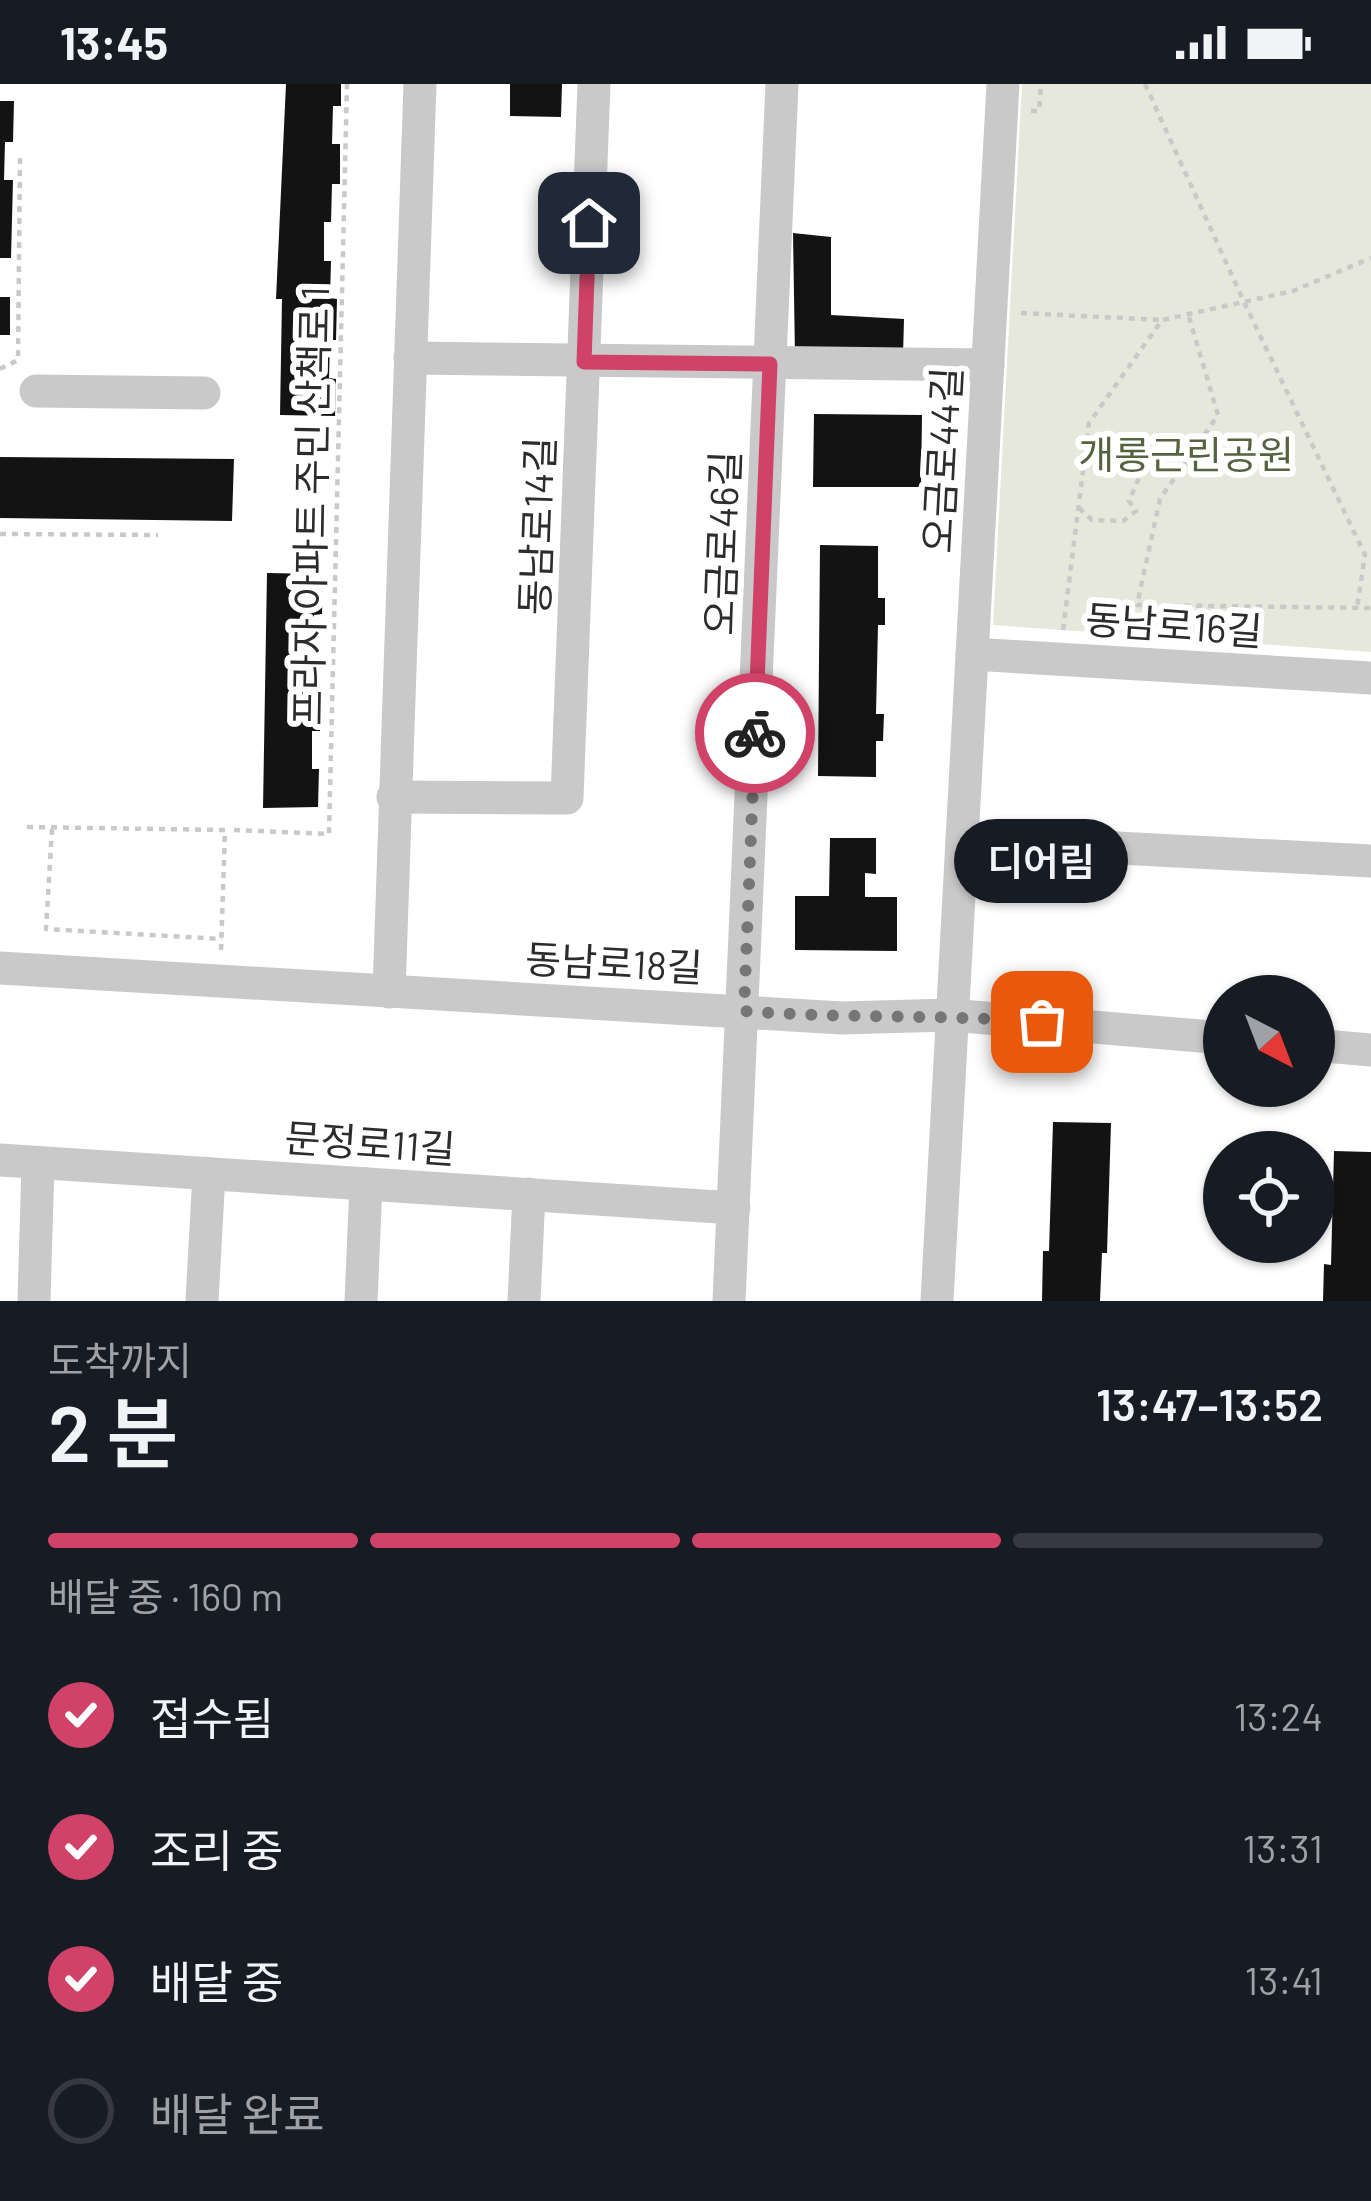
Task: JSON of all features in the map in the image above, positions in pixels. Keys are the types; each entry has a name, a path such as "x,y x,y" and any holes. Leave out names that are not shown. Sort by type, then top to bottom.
{"street":[{"path":"389,992 420,84"},
{"name":"동남로14길","path":"393,797 567,798 594,84"},
{"name":"오금로46길","path":"729,1301 782,84"},
{"name":"오금로44길","path":"937,1301 1003,84"},
{"path":"410,358 988,365"},
{"path":"36,391 204,393"},
{"name":"동남로16길","path":"972,654 1371,678"},
{"path":"962,839 1371,861"},
{"name":"동남로18길","path":"0,968 842,1018 950,1015 1203,1036"},
{"path":"1335,1047 1371,1050"},
{"name":"문정로11길","path":"0,1160 734,1208"},
{"path":"34,1301 38,1163"},
{"path":"202,1301 208,1174"},
{"path":"361,1301 366,1184"},
{"path":"524,1301 529,1194"}],"path":[{"name":"프라자 아파트 주민 산책로 1","path":"234,830 329,834 347,84"},
{"path":"1145,84 1244,302 1368,552 1357,608"},
{"path":"0,369 18,360 20,156"},
{"path":"1021,313 1162,320 1293,291 1371,258"},
{"path":"1188,315 1218,416 1160,500 1137,605 1371,608"},
{"path":"1059,659 1089,423 1162,320"},
{"path":"1079,508 1092,520 1123,521 1136,511 1129,501 1142,471 1141,453 1132,444 1110,438 1087,443"},
{"path":"0,534 158,535"},
{"path":"27,827 225,830 219,981"},
{"path":"52,827 46,929 222,938"}],"green space":[{"name":"개롱근린공원","path":"1022,84 1371,84 1371,652 993,625"}],"building":[{"path":"286,84 341,84 341,106 333,106 332,144 340,144 340,184 332,184 331,222 324,222 324,261 331,261 330,298 337,299 329,378 336,379 335,416 280,415 282,299 276,299"},
{"path":"510,84 562,84 561,117 510,116"},
{"path":"0,101 14,101 13,142 5,142 4,180 13,180 11,258 0,258"},
{"path":"793,233 831,237 831,315 904,319 903,356 795,356"},
{"path":"0,297 10,297 10,335 0,335"},
{"path":"814,414 922,415 921,487 813,487"},
{"path":"0,457 234,459 232,521 0,518"},
{"path":"820,545 878,546 878,598 885,598 885,625 878,625 876,714 884,714 883,741 876,741 876,777 818,776"},
{"path":"267,573 323,574 322,614 314,615 313,652 321,653 320,731 312,731 312,769 319,769 318,807 263,808"},
{"path":"830,838 876,838 876,874 865,873 865,897 897,897 897,951 795,950 795,896 829,896"},
{"path":"1053,1122 1111,1123 1107,1253 1102,1253 1100,1301 1042,1301 1043,1251 1049,1251"},
{"path":"1335,1151 1371,1152 1371,1301 1323,1301 1324,1264 1335,1263"}],"way so far":[{"path":"755,733 744,1011 842,1018 950,1015 1042,1022"}],"place":[{"name":"디어림","path":"1042,1022"}],"route":[{"path":"589,223 584,362 770,364 755,733"}]}
